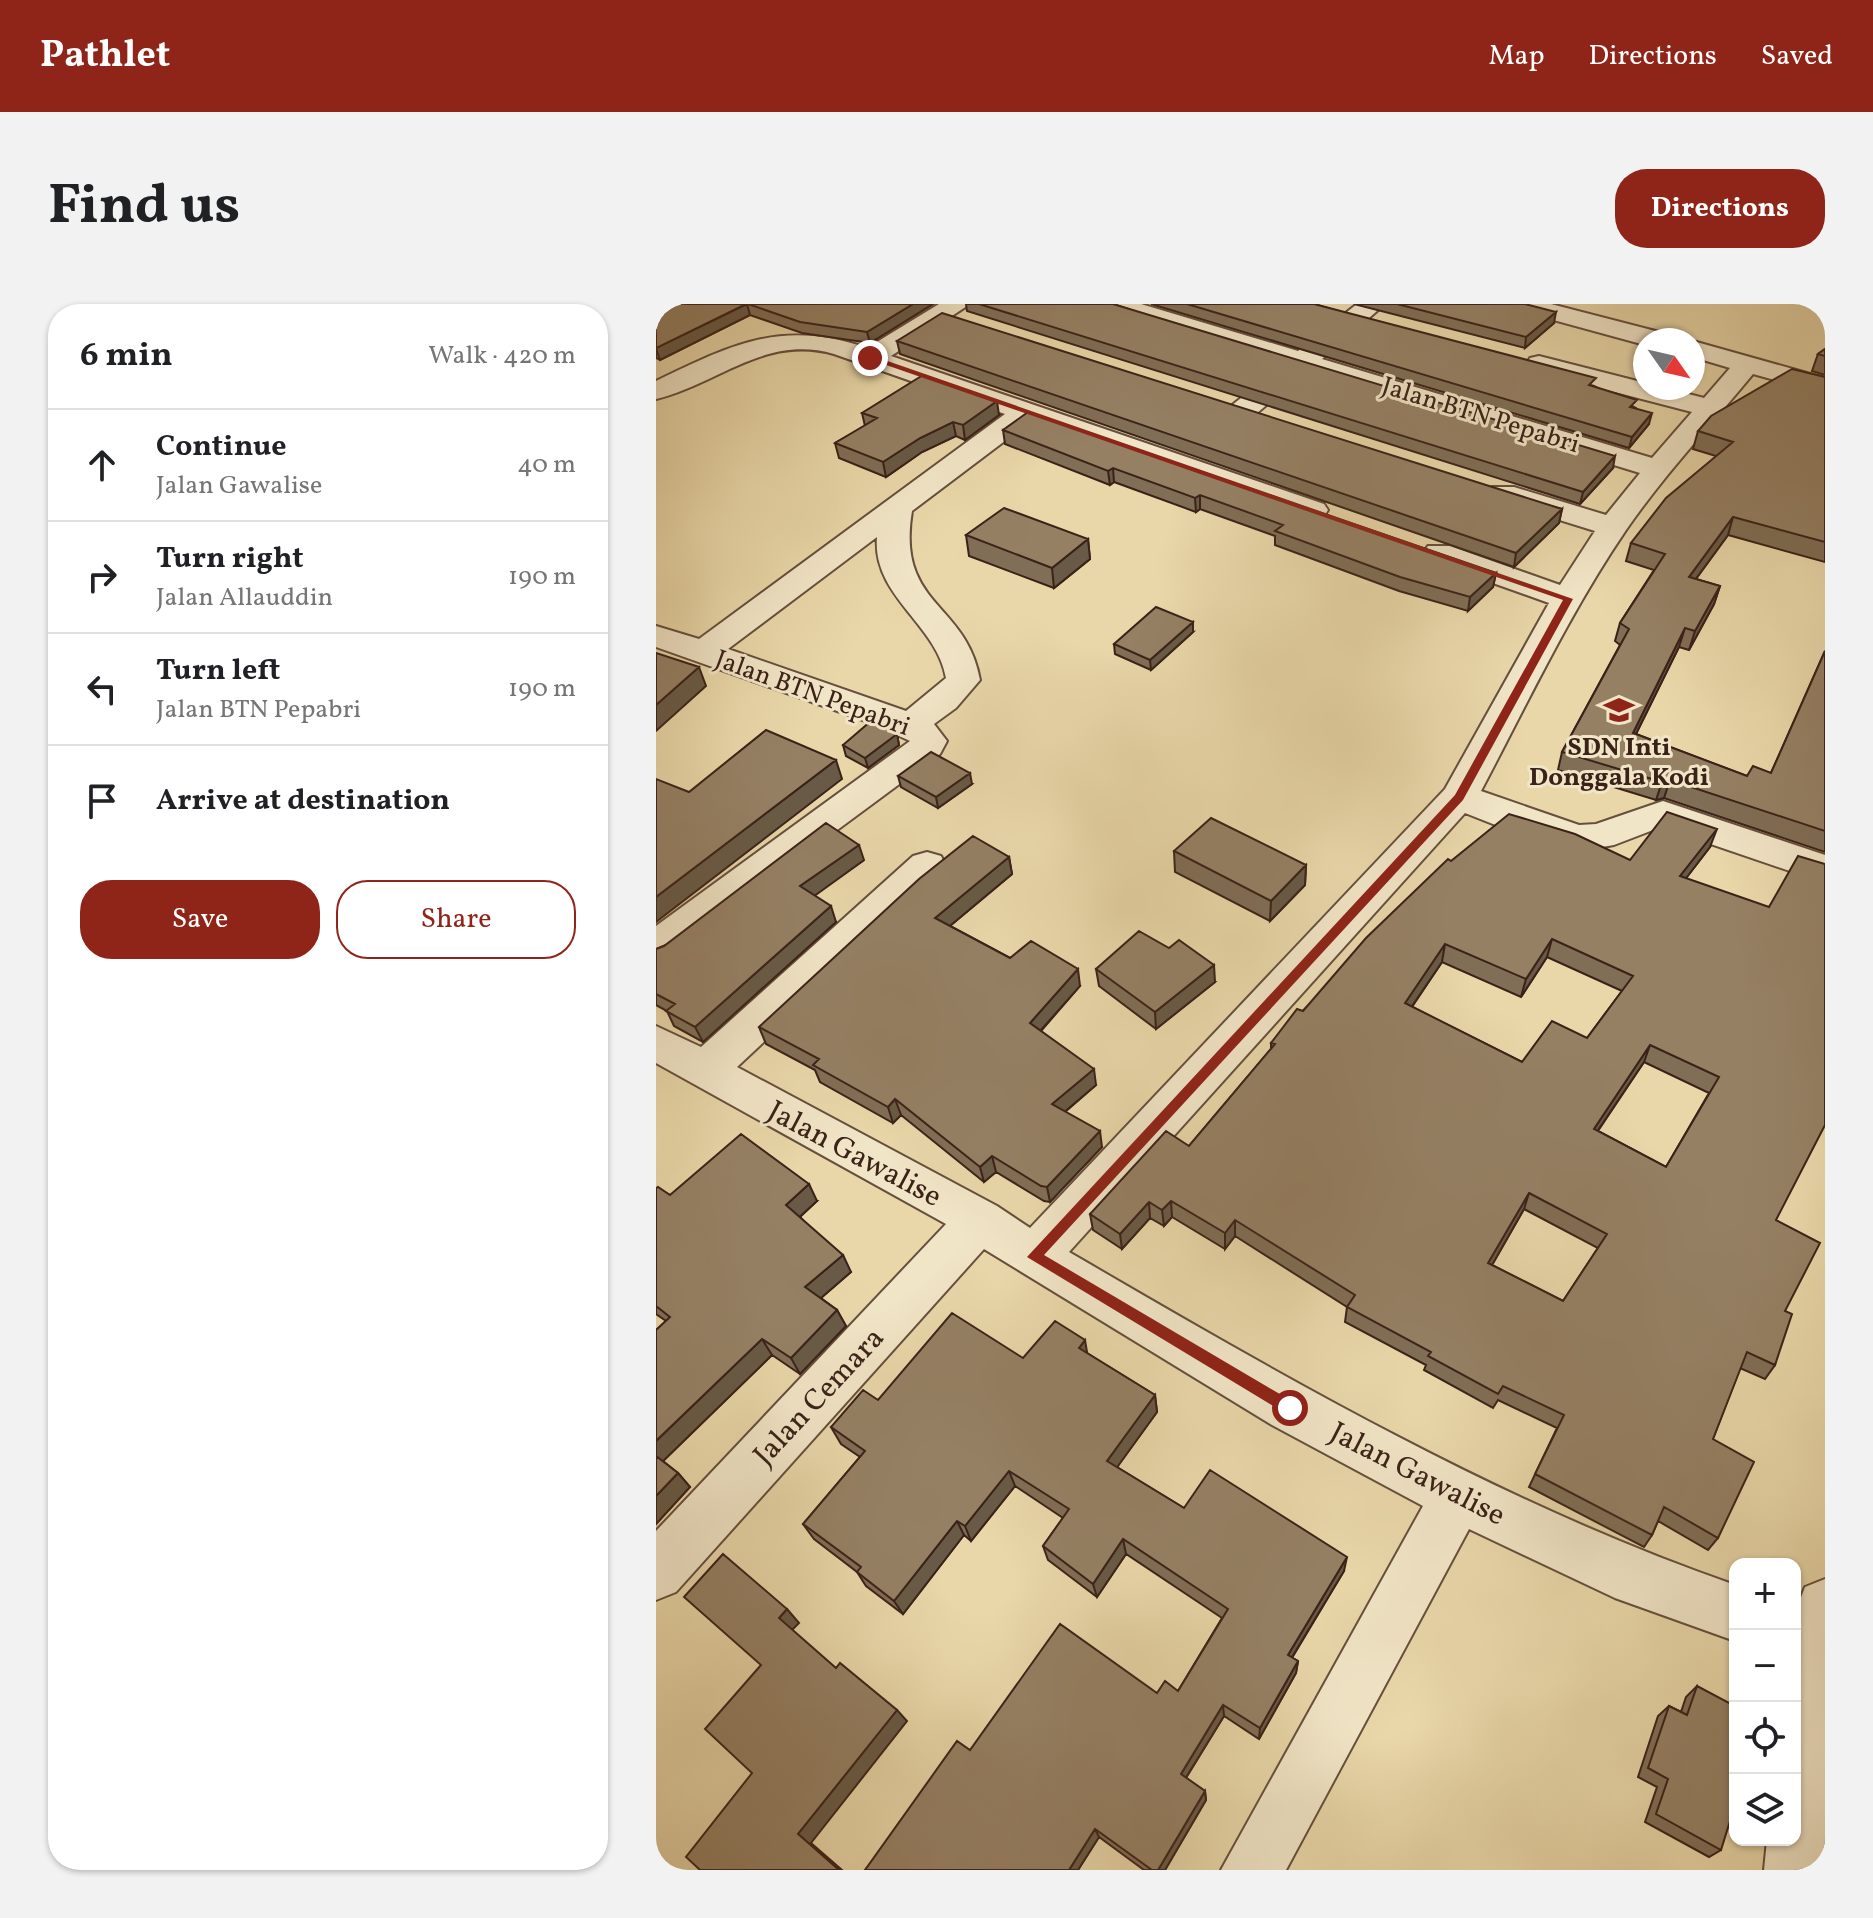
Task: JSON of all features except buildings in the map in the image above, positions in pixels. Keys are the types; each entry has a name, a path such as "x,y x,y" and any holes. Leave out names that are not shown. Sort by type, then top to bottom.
{"street":[{"name":"Jalan BTN Pepabri","path":"1114,304 1658,469"},
{"path":"1522,304 1633,333"},
{"path":"1327,308 1372,315"},
{"path":"870,358 956,314"},
{"path":"1241,412 1304,360 1372,315"},
{"path":"656,391 723,361 790,342 833,346 1338,519"},
{"path":"1705,352 1825,386"},
{"path":"1511,357 1711,408"},
{"path":"1034,1257 1459,797 1568,599 1613,527 1748,364"},
{"path":"1211,402 1271,421"},
{"name":"Jalan BTN Pepabri","path":"703,652 1027,411"},
{"path":"1479,486 1613,527"},
{"path":"897,508 891,549 901,585 947,635 962,659 963,680 944,700 909,726"},
{"path":"1410,543 1568,599"},
{"path":"656,636 703,652"},
{"name":"Jalan BTN Pepabri","path":"656,948 757,869 927,746 927,735 909,726 703,652"},
{"path":"1459,797 1571,837 1592,838 1641,817 1663,814 1825,869"},
{"path":"704,1071 927,866"},
{"name":"Jalan Gawalise","path":"656,1043 980,1220 1034,1257 1290,1408 1458,1496 1635,1578 1729,1611"},
{"name":"Jalan Cemara","path":"656,1572 980,1220"},
{"path":"1252,1870 1458,1496"},
{"path":"1795,1870 1815,1632"}],"place":[{"name":"SDN Inti Donggala Kodi","path":"1619,710"}],"route":[{"path":"870,358 1568,599 1459,797 1443,817 1034,1257 1290,1408"}]}
